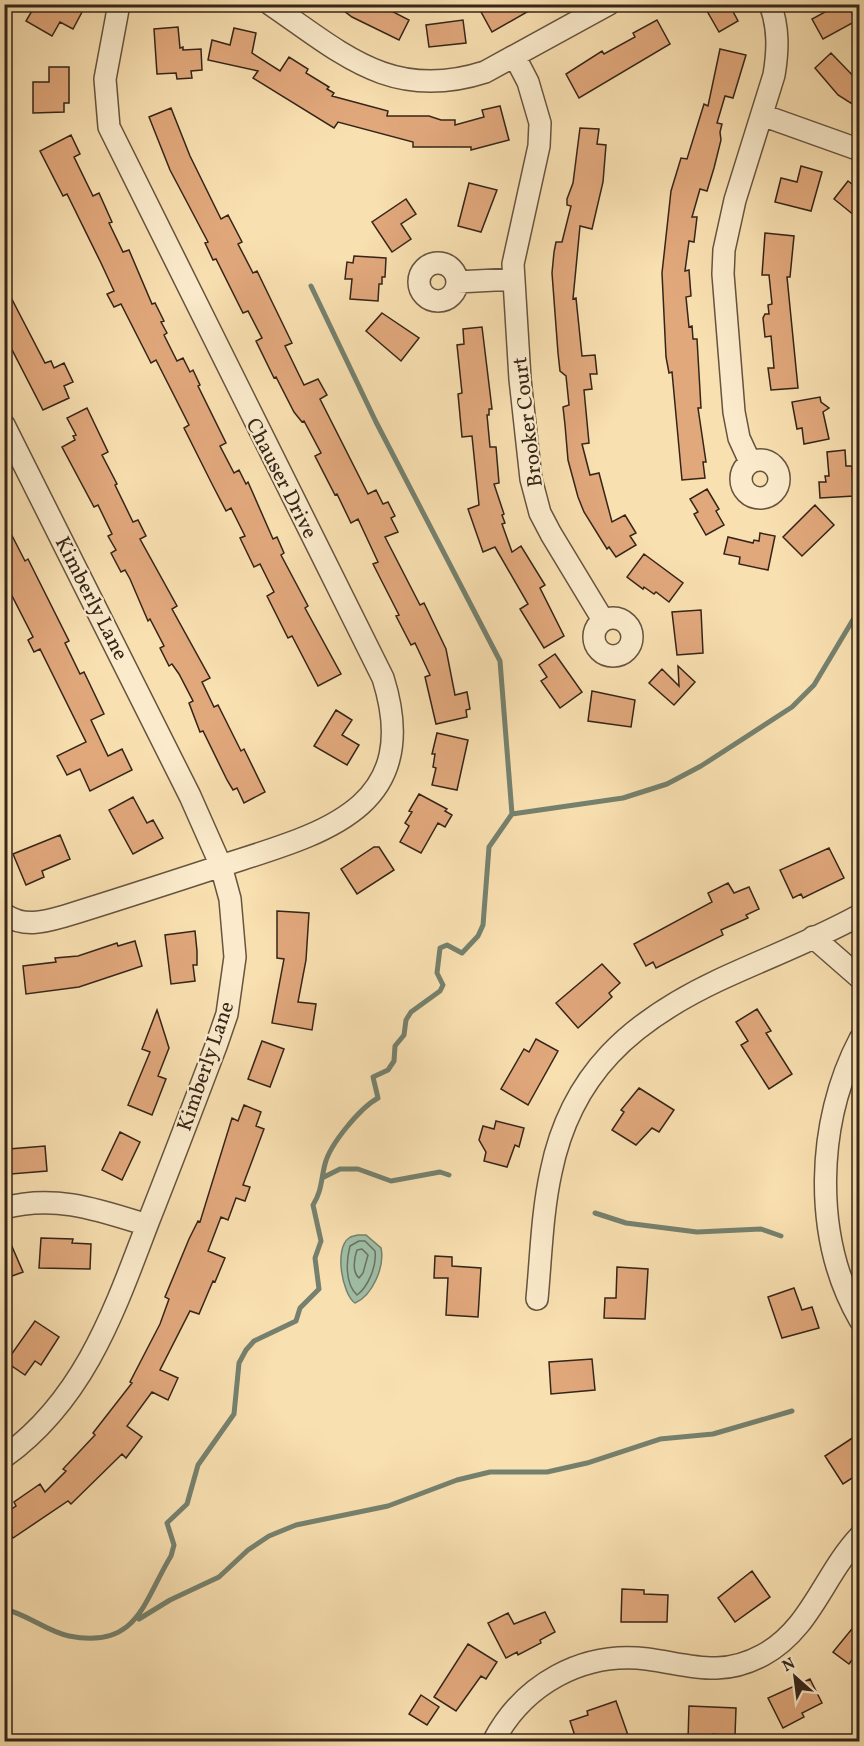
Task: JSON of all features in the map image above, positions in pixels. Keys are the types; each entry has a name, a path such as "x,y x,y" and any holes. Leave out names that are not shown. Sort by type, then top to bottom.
{"street":[{"name":"Chauser Drive","path":"4,914 22,922 39,923 309,837 348,817 367,799 381,777 388,760 393,718 382,678 109,127 105,79 119,4"},
{"path":"270,4 354,60 396,78 420,83 466,78 515,57 609,4"},
{"path":"750,462 739,438 734,412 723,274 728,225 762,115 778,52 777,30 770,4"},
{"name":"Brooker Court","path":"515,57 531,90 540,123 539,146 515,245 513,279 520,379 531,479 536,499 550,534 603,620"},
{"path":"762,115 860,150"},
{"path":"457,282 513,279"},
{"name":"Kimberly Lane","path":"4,425 195,806 221,866 230,898 234,938 232,984 227,1014 105,1332 92,1358 57,1408 36,1430 4,1457"},
{"path":"537,1299 550,1172 573,1105 592,1074 630,1033 673,1002 860,915"},
{"path":"813,937 860,978"},
{"path":"860,1039 837,1097 829,1136 826,1172 832,1245 842,1279 860,1320"},
{"path":"4,1208 42,1202 71,1202 147,1225"},
{"path":"493,1742 512,1711 529,1693 575,1667 599,1660 623,1658 723,1669 763,1655 781,1643 798,1627 831,1574 860,1536"}],"water":[{"path":"366,1235 381,1248 382,1256 379,1272 372,1288 355,1303 350,1298 343,1281 341,1261 344,1243 350,1237"}],"building":[{"path":"36,4 68,4 82,12 73,29 60,22 52,36 26,21"},
{"path":"335,4 378,4 409,20 399,40 352,17"},
{"path":"490,4 541,4 492,32 480,10"},
{"path":"703,4 729,4 738,21 719,32"},
{"path":"823,4 847,4 856,21 823,39 812,19 827,11"},
{"path":"463,20 466,43 429,47 426,25"},
{"path":"657,20 670,44 579,98 566,74 602,51 604,54 635,37 633,33"},
{"path":"178,27 180,48 183,47 183,50 201,49 202,70 191,71 192,78 177,79 176,73 157,74 154,29"},
{"path":"234,28 256,33 252,53 280,71 289,57 308,69 306,73 329,87 327,89 334,93 332,96 388,111 387,116 429,116 441,120 455,120 455,125 484,117 482,110 500,106 509,140 471,150 471,147 413,147 413,142 338,122 334,128 253,78 258,71 208,60 212,40 230,45"},
{"path":"720,49 746,55 733,98 725,96 717,123 722,124 721,140 714,168 707,191 700,189 692,217 697,217 694,242 689,241 685,271 689,270 691,296 686,297 689,327 692,326 693,339 697,339 701,408 698,408 706,462 703,462 705,478 682,480 672,372 669,373 666,357 662,273 671,191 681,158 687,159 704,104 708,106"},
{"path":"831,53 860,83 860,109 838,95 815,68"},
{"path":"49,67 69,67 69,103 64,103 64,112 33,113 33,82 49,82"},
{"path":"171,108 190,156 221,219 228,215 242,242 238,244 253,273 257,271 292,343 285,346 304,385 318,379 327,395 320,399 368,494 376,490 383,504 388,502 395,516 391,518 398,532 385,537 420,605 424,603 446,649 455,695 467,692 470,709 466,710 467,717 436,724 425,677 430,675 415,643 411,645 396,616 399,615 373,564 378,562 358,519 351,523 337,494 335,495 315,456 321,453 304,421 302,422 294,412 276,377 274,378 256,341 262,338 248,311 243,313 216,259 213,260 205,243 208,242 170,170 149,117"},
{"path":"580,128 599,129 597,144 606,145 603,182 592,229 580,226 573,299 576,298 582,356 595,355 597,374 590,374 592,389 584,390 589,443 582,444 590,475 599,473 612,522 625,515 636,533 630,536 636,545 616,557 609,547 607,549 584,512 578,497 568,460 563,407 569,405 566,376 560,371 558,353 552,273 554,252 556,242 562,242 571,206 567,205 567,199 573,183"},
{"path":"71,135 80,154 74,157 93,196 99,193 112,222 109,223 123,252 129,250 152,304 155,303 164,321 161,322 167,333 164,335 177,361 183,358 190,372 193,370 200,385 198,386 226,443 220,446 234,473 239,470 246,484 248,482 273,539 277,537 284,553 281,555 308,606 305,608 341,674 318,686 292,636 288,638 267,596 274,592 260,564 254,567 240,538 245,536 231,508 226,511 212,484 184,428 189,425 156,360 151,363 121,304 114,307 107,294 114,291 101,263 67,194 63,196 40,151"},
{"path":"801,166 822,172 811,211 775,202 781,178 797,182"},
{"path":"848,181 860,190 860,220 834,199"},
{"path":"469,183 497,190 481,232 458,226"},
{"path":"406,199 416,214 401,224 411,239 392,252 372,222"},
{"path":"765,233 794,236 790,277 787,277 798,388 771,390 768,368 774,368 771,336 765,337 763,318 765,314 769,314 768,305 772,304 769,275 762,275"},
{"path":"354,256 386,258 385,277 382,277 382,284 379,284 378,301 350,299 352,279 345,279 347,262 353,263"},
{"path":"4,284 45,363 51,361 54,368 64,363 73,382 64,386 69,398 43,410 9,344 4,346"},
{"path":"382,313 419,338 401,361 366,331"},
{"path":"482,327 492,409 489,409 489,415 487,415 490,447 496,447 499,483 494,484 504,514 502,515 505,523 502,524 512,552 521,546 545,585 540,588 564,636 544,648 520,609 528,604 495,547 483,552 468,509 479,505 472,436 462,437 458,394 462,393 457,345 464,344 463,329"},
{"path":"820,397 821,402 829,408 823,412 829,439 804,444 802,428 797,429 792,402"},
{"path":"87,408 108,452 102,455 117,484 115,485 133,522 138,520 146,536 140,539 177,606 172,609 210,678 202,682 214,707 218,705 241,751 244,749 265,792 244,803 237,788 233,790 227,780 203,731 200,732 189,703 193,701 179,674 172,664 169,666 160,648 164,646 150,619 148,621 130,579 125,570 121,572 111,553 116,550 108,536 112,534 98,505 94,507 62,447 75,440 73,436 76,435 67,418"},
{"path":"845,450 846,466 852,466 854,496 820,498 819,482 826,482 825,476 829,476 827,452"},
{"path":"707,489 719,509 716,511 724,525 706,535 694,514 698,512 690,499"},
{"path":"815,505 834,525 802,556 783,537"},
{"path":"4,520 25,561 28,559 69,641 65,643 80,674 84,672 104,714 91,720 108,756 122,749 132,770 90,791 80,769 67,775 57,756 86,742 40,649 34,652 28,640 33,637 10,592 4,594"},
{"path":"760,533 775,536 768,570 739,564 740,557 724,554 728,537 753,543 754,540 759,541"},
{"path":"644,554 683,583 669,602 656,592 654,594 644,587 643,589 627,577"},
{"path":"701,610 703,653 677,655 672,612"},
{"path":"555,654 582,692 560,708 541,681 547,677 539,665"},
{"path":"678,666 695,682 674,705 649,683 662,669 679,686"},
{"path":"592,691 635,700 631,727 588,721"},
{"path":"336,710 352,720 342,735 359,745 347,765 314,746"},
{"path":"437,733 468,740 457,790 432,785 436,768 433,767 435,754 432,754"},
{"path":"419,794 447,809 445,811 452,815 445,827 438,823 421,853 400,842 409,826 405,823 412,812 409,811"},
{"path":"133,797 147,823 153,820 163,838 133,854 109,810"},
{"path":"60,835 70,859 42,871 44,877 26,885 13,854"},
{"path":"374,847 379,847 394,870 357,894 341,869"},
{"path":"829,848 844,878 803,898 801,894 793,898 780,870"},
{"path":"728,883 734,893 749,887 759,909 746,915 748,918 721,930 723,935 656,968 653,962 646,966 634,944 712,902 708,893"},
{"path":"277,911 309,913 306,960 298,1002 316,1004 312,1030 272,1023 284,959 277,958"},
{"path":"195,931 197,965 193,965 195,981 171,984 165,935"},
{"path":"135,941 142,966 79,987 26,994 23,966 56,962 55,958 78,956 117,943 118,946"},
{"path":"602,964 620,983 609,993 612,997 578,1028 556,1003"},
{"path":"757,1009 771,1031 766,1033 792,1074 769,1089 741,1045 748,1041 736,1022"},
{"path":"157,1010 169,1048 158,1076 166,1079 152,1115 128,1105 150,1052 142,1049"},
{"path":"536,1039 558,1051 528,1105 501,1089 524,1049 529,1052"},
{"path":"262,1041 284,1049 270,1087 248,1079"},
{"path":"639,1088 674,1110 659,1132 652,1128 636,1145 612,1130 624,1112 621,1110"},
{"path":"244,1105 261,1112 256,1126 264,1129 243,1185 250,1187 245,1201 236,1198 228,1220 221,1217 208,1251 225,1258 199,1314 190,1311 160,1370 178,1378 168,1400 152,1392 127,1426 142,1437 126,1458 122,1454 71,1504 68,1501 13,1538 4,1525 4,1514 16,1506 14,1502 40,1484 45,1492 66,1471 63,1469 95,1435 93,1433 132,1383 130,1382 160,1324 169,1299 165,1297 189,1239 198,1221 200,1222 232,1118 238,1121"},
{"path":"496,1121 524,1128 519,1147 515,1145 507,1167 484,1161 486,1152 479,1140 483,1126 494,1129"},
{"path":"120,1132 140,1142 122,1180 102,1170"},
{"path":"45,1146 47,1171 11,1174 9,1149"},
{"path":"4,1228 23,1272 4,1279"},
{"path":"41,1238 73,1239 72,1243 91,1244 90,1269 39,1268"},
{"path":"435,1256 452,1257 452,1266 481,1268 478,1317 446,1315 448,1278 434,1278"},
{"path":"617,1267 648,1269 645,1319 604,1318 605,1298 616,1298"},
{"path":"794,1288 802,1310 812,1307 819,1328 782,1338 768,1297"},
{"path":"35,1321 59,1337 41,1365 35,1361 25,1375 6,1362"},
{"path":"592,1359 595,1390 551,1394 549,1362"},
{"path":"860,1433 860,1473 843,1484 825,1456"},
{"path":"752,1571 770,1597 735,1622 718,1598"},
{"path":"622,1589 644,1590 644,1594 668,1595 667,1622 621,1622"},
{"path":"545,1612 555,1632 540,1640 541,1643 518,1655 517,1652 506,1658 488,1623 508,1613 514,1624"},
{"path":"860,1619 860,1649 849,1664 833,1652"},
{"path":"468,1644 497,1662 486,1679 481,1676 456,1711 434,1697"},
{"path":"810,1679 822,1703 802,1713 804,1717 783,1728 768,1698"},
{"path":"421,1695 439,1707 427,1725 409,1714"},
{"path":"616,1701 629,1738 609,1742 607,1736 592,1742 577,1742 570,1721 588,1715 587,1711"},
{"path":"689,1706 736,1708 735,1736 713,1734 712,1740 688,1739"}],"waterway":[{"path":"4,1609 61,1634 92,1638 110,1636 124,1628 136,1618 145,1604 171,1556 174,1545 167,1523 187,1504 198,1465 234,1414 239,1363 246,1350 254,1341 296,1321 300,1308 319,1289 315,1258 321,1241 313,1205 320,1190 328,1156 347,1127 378,1098 373,1077 388,1070 394,1061 395,1046 404,1035 406,1020 411,1012 440,991 443,985 437,973 440,948 447,945 462,953 478,936 483,925 489,847 512,814 500,661 376,422 311,286"},
{"path":"512,814 623,798 667,784 701,766 792,707 814,685 860,608"},
{"path":"324,1177 340,1169 358,1169 391,1181 440,1172 449,1175"},
{"path":"595,1213 626,1223 697,1232 761,1229 781,1236"},
{"path":"139,1619 170,1600 219,1577 248,1550 269,1536 296,1525 388,1506 457,1480 490,1472 547,1472 587,1463 660,1439 713,1434 792,1411"}]}
